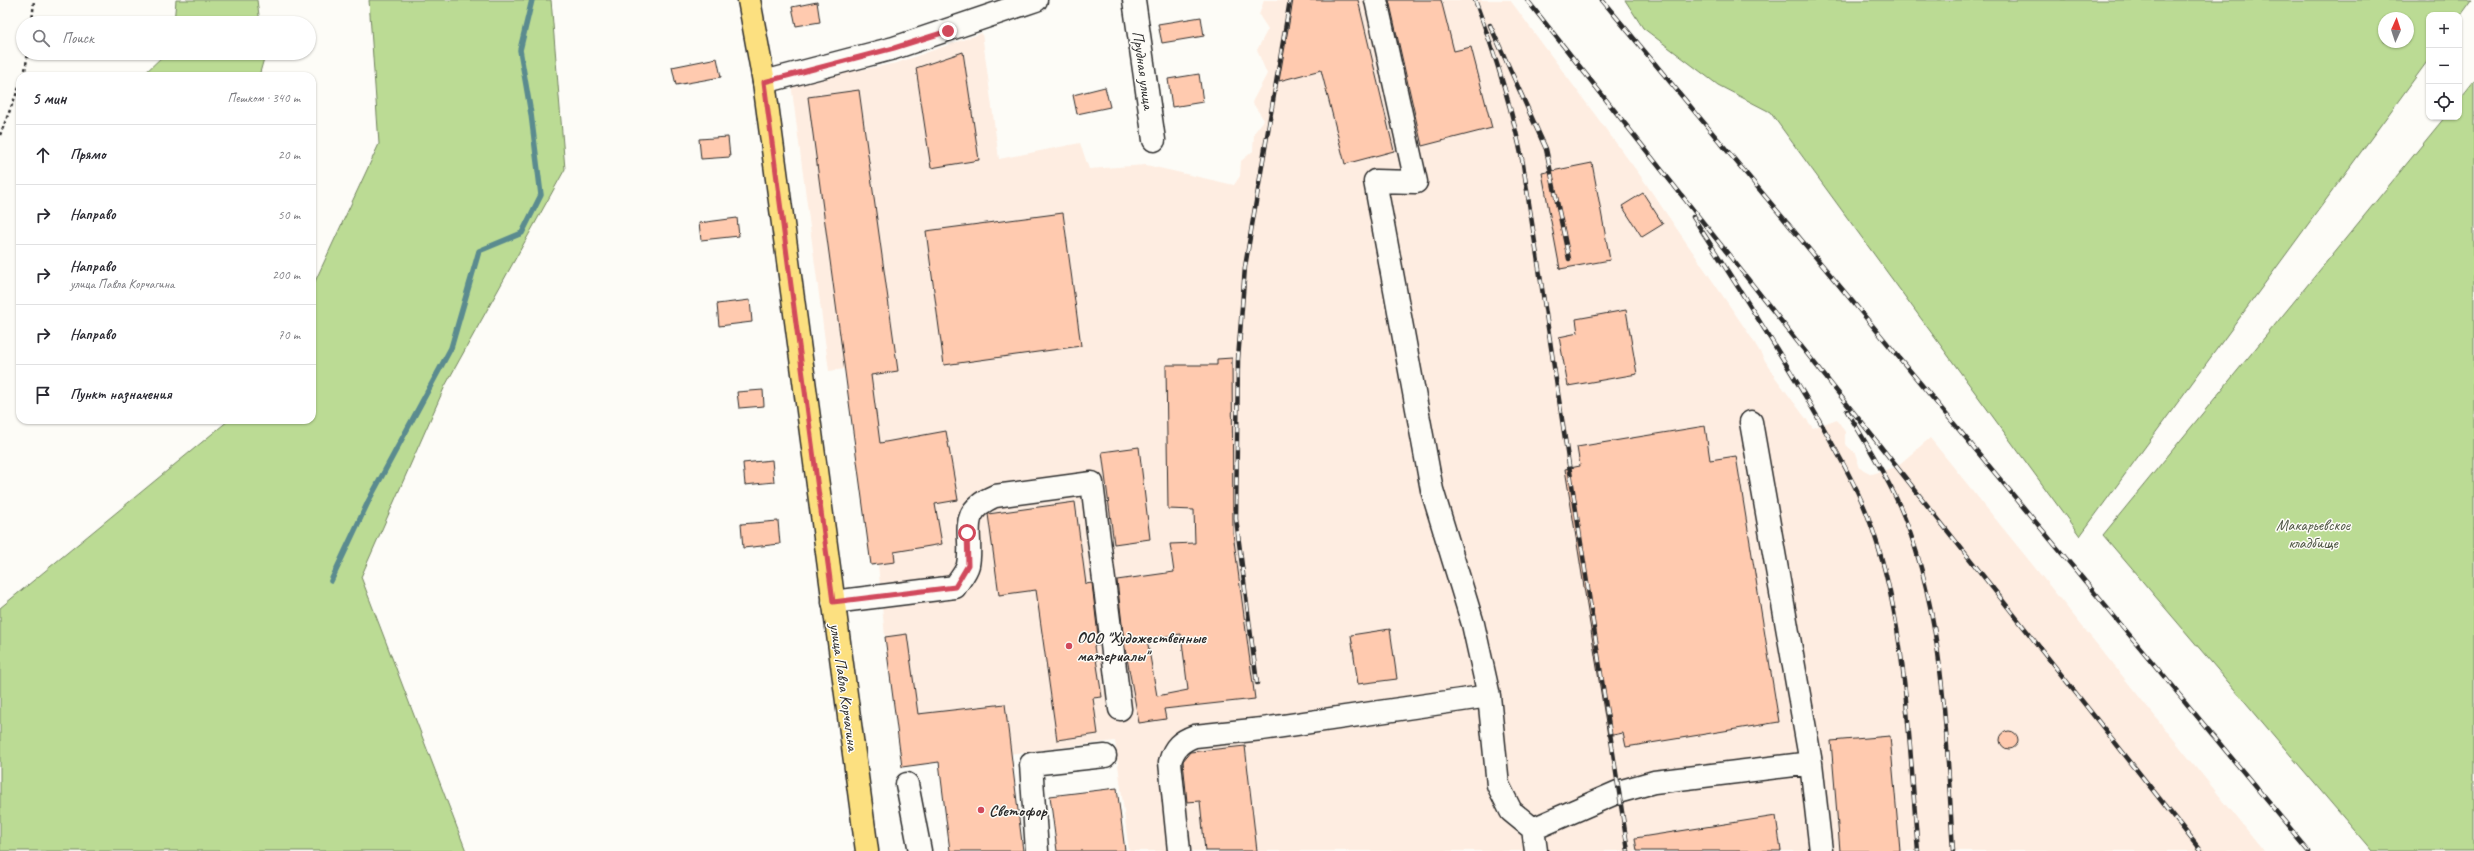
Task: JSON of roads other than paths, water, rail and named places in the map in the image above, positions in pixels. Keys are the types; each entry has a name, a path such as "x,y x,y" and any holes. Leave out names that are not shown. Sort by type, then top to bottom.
{"main road":[{"name":"улица Павла Корчагина","path":"749,0 764,82 867,851"}],"street":[{"path":"764,82 894,48 1036,0"},
{"name":"Прудная улица","path":"1134,0 1154,140"},
{"path":"1376,0 1416,182 1375,181 1432,490 1466,602 1489,696 1498,785 1511,811 1534,829 1536,851"},
{"path":"1751,422 1811,763 1821,851"},
{"path":"833,602 955,587 968,565 967,533 969,518 981,503 995,496 1092,483 1120,709"},
{"path":"1179,851 1170,762 1173,752 1185,740 1195,736 1262,729 1489,696"},
{"path":"1037,851 1031,764 1105,756"},
{"path":"1534,829 1618,792 1654,782 1811,763"},
{"path":"907,784 920,851"}],"waterway":[{"path":"331,581 369,500 451,348 479,251 522,233 541,195 531,114 520,50 532,0"}],"railway":[{"path":"1257,683 1236,519 1238,360 1245,267 1290,0"},
{"path":"1475,0 1502,81 1514,122 1523,164 1628,851"},
{"path":"1527,0 2201,851"},
{"path":"1602,0 2309,851"},
{"path":"1490,25 1546,149 1569,259"},
{"path":"1693,217 1759,320 1807,399 1846,469 1867,514 1881,555 1899,638 1908,723 1918,851"},
{"path":"1847,411 1891,487 1912,539 1925,581 1934,626 1945,717 1953,851"}],"place":[{"name":"ООО \"Художественные материалы\"","path":"1069,646"},
{"name":"Светофор","path":"981,810"}],"park label":[{"name":"Макарьевское кладбище","path":"2313,533"}]}
